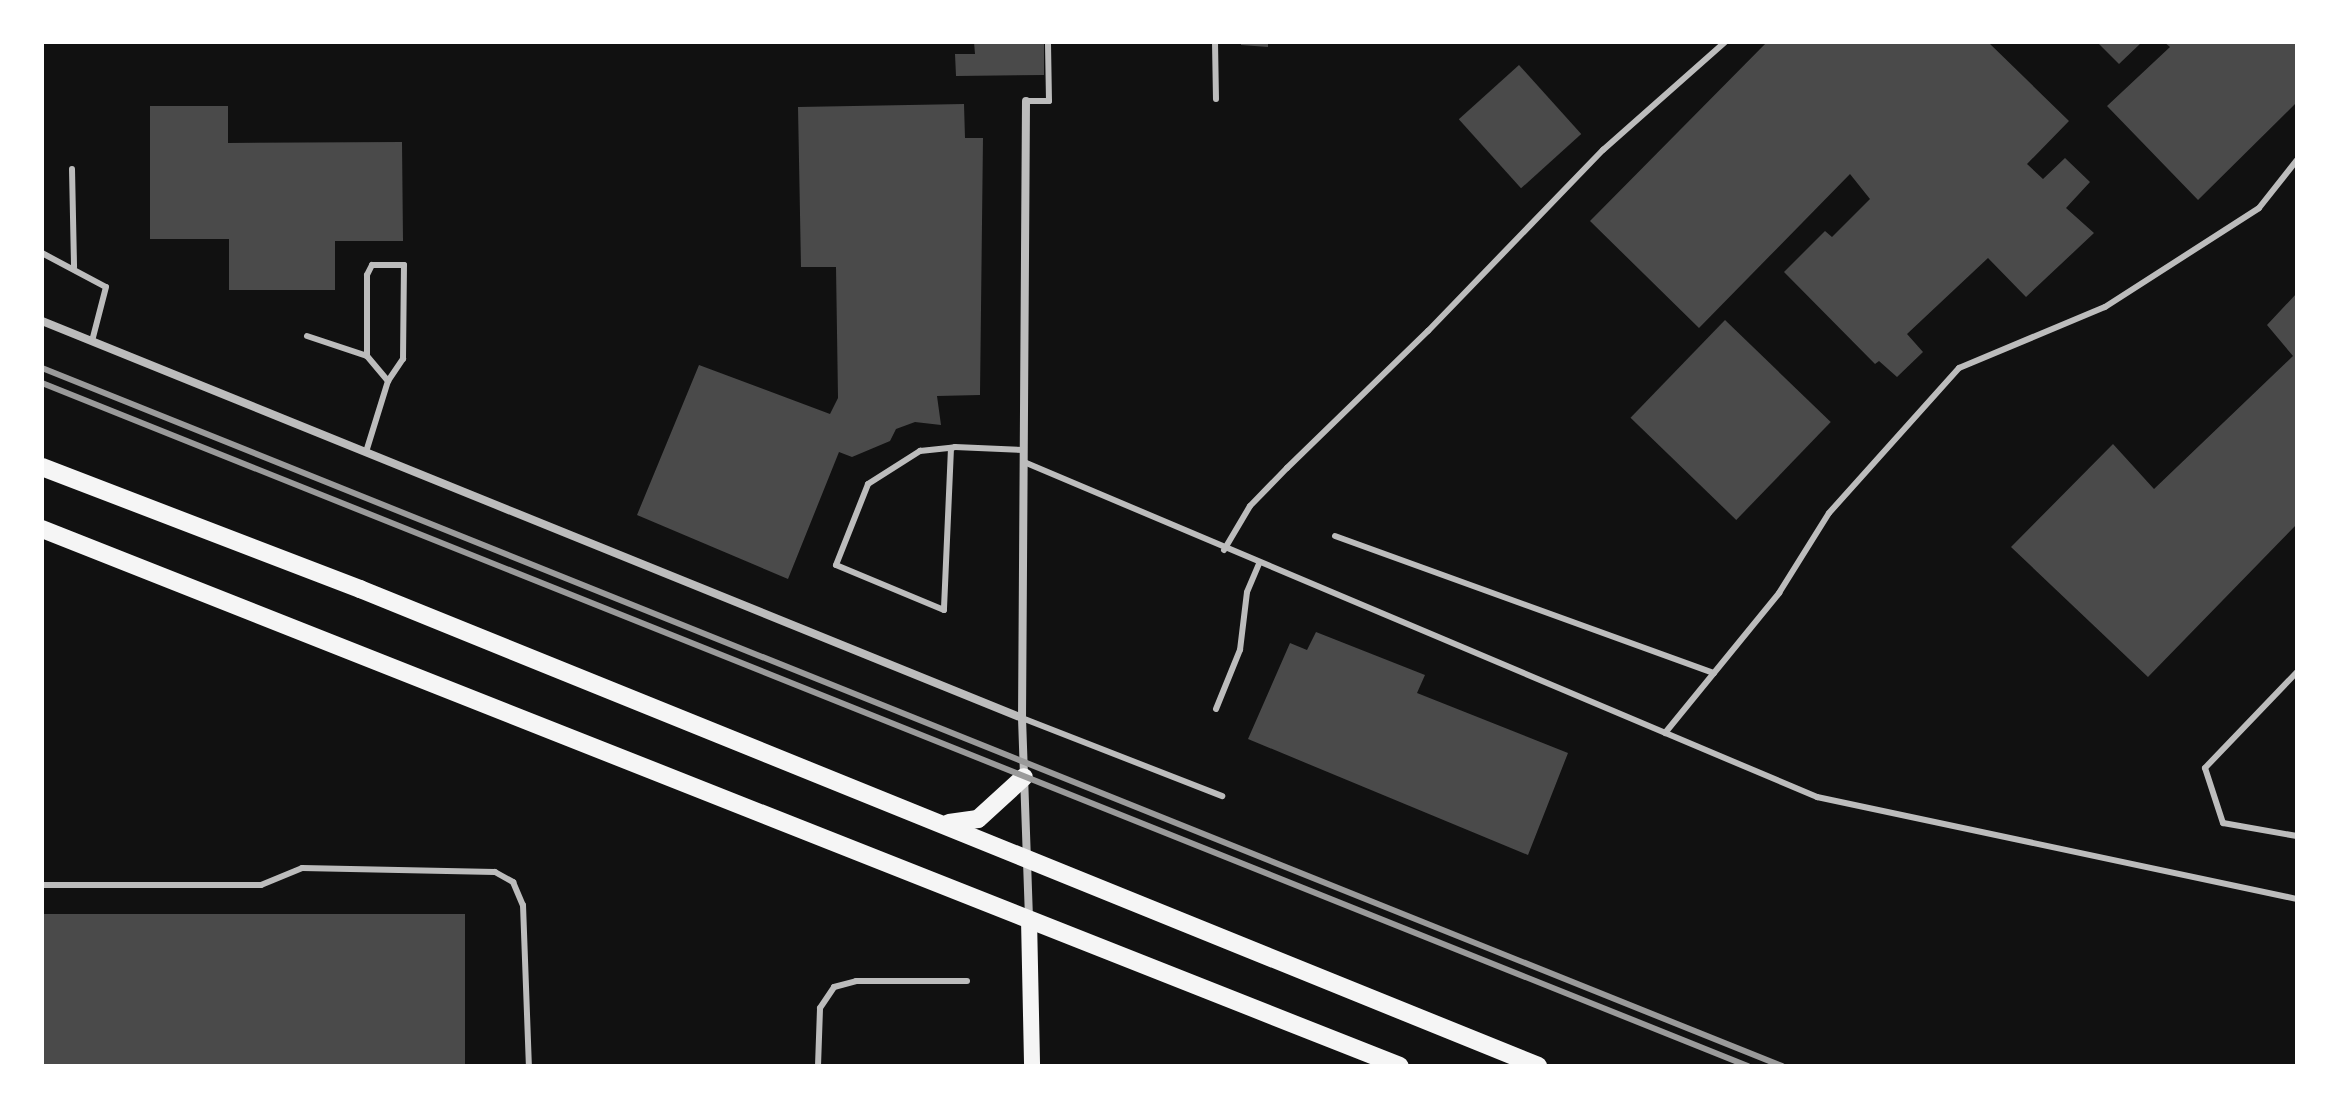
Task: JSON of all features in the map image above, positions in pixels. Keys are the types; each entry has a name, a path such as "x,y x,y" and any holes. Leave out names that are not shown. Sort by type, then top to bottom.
{"main road":[{"path":"42,467 937,822 1538,1066"},
{"path":"42,529 1400,1066"},
{"path":"937,822 973,822 1024,777"},
{"path":"1029,919 1032,1066"}],"street":[{"path":"1026,101 1022,718 1029,919"},
{"path":"42,321 1022,718"}],"lane":[{"path":"1026,101 1049,101 1048,42"},
{"path":"1215,42 1216,99"},
{"path":"1224,550 1250,506 1287,468 1438,322 1603,150 1725,42"},
{"path":"1665,733 1779,593 1829,513 1959,368 2105,307 2259,208 2297,160"},
{"path":"72,169 74,267"},
{"path":"42,253 74,267 106,287 92,341"},
{"path":"366,452 388,381 403,359 404,265 372,265 367,275 367,356"},
{"path":"307,336 367,356 388,381"},
{"path":"951,448 944,610 836,565 868,484 920,451 951,448 1024,450"},
{"path":"1024,462 1224,550 1817,797 2297,899"},
{"path":"1335,536 1714,673"},
{"path":"1216,709 1240,650 1247,592 1259,564"},
{"path":"2297,672 2205,768 2223,823 2297,836"},
{"path":"1022,718 1222,796"},
{"path":"42,885 261,885 302,868 495,872 513,882 523,905 529,1066"},
{"path":"818,1066 820,1008 834,987 856,981 967,981"}],"building":[{"path":"974,42 1044,42 1044,75 956,76 955,54 975,54"},
{"path":"1241,42 1268,42 1268,47 1241,45"},
{"path":"1767,42 1988,42 2069,121 2027,164 2043,179 2065,158 2090,182 2066,208 2094,233 2026,297 1988,258 1907,334 1923,352 1897,377 1879,361 1875,364 1784,272 1825,231 1832,237 1870,199 1850,174 1699,328 1590,221"},
{"path":"2097,42 2142,42 2119,64"},
{"path":"2164,42 2297,42 2297,102 2198,200 2107,106 2170,47"},
{"path":"1519,65 1581,134 1521,188 1459,119"},
{"path":"964,104 965,138 983,138 980,395 937,396 941,425 915,422 896,429 890,441 852,457 839,452 788,579 637,515 699,365 830,414 838,398 836,267 801,267 798,107"},
{"path":"150,106 228,106 228,143 402,142 403,241 335,241 335,290 229,290 229,239 150,239"},
{"path":"2297,293 2297,524 2148,677 2011,547 2113,444 2154,489 2293,356 2267,325"},
{"path":"1725,320 1831,422 1736,520 1631,418"},
{"path":"1316,632 1425,675 1417,693 1568,753 1528,855 1248,739 1290,643 1307,650"},
{"path":"42,914 465,914 465,1066 42,1066"}],"railway":[{"path":"42,368 1782,1066"},
{"path":"42,383 1748,1066"}]}
